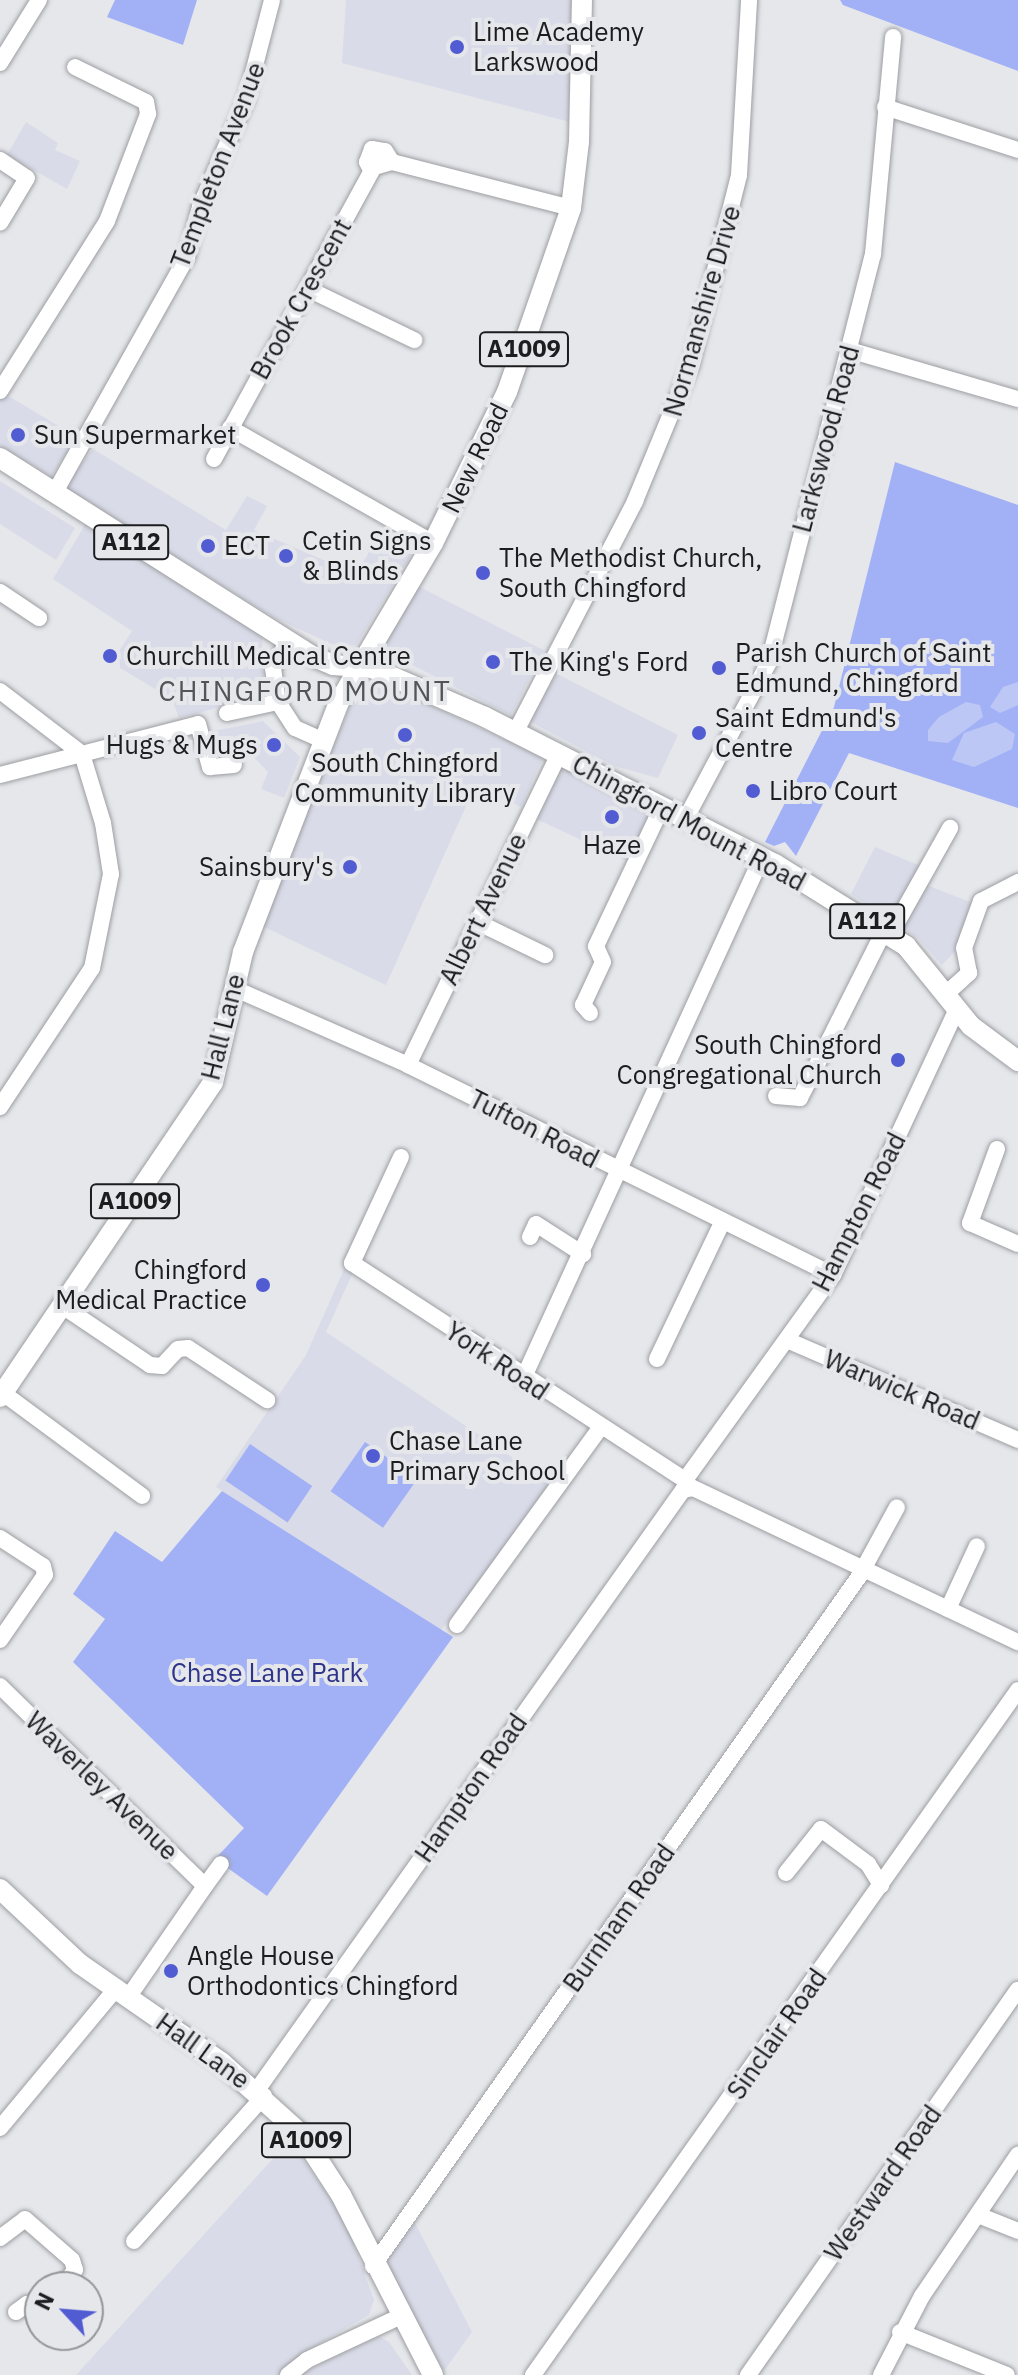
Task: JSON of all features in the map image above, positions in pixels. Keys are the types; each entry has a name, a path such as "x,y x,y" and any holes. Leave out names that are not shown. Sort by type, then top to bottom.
{"main road":[{"name":"New Road","path":"361,665 433,543 507,392 571,208 579,142 582,0"},
{"name":"A112","path":"0,459 288,641 333,665 361,665"},
{"name":"Chingford Mount Road","path":"361,665 516,731 762,857 887,933 919,957 987,1041 1018,1061"},
{"name":"Hall Lane","path":"2,1395 213,1082 233,988 324,741 361,665"},
{"name":"Hall Lane","path":"0,1889 121,1995 260,2093 325,2167 373,2266 433,2375"}],"street":[{"path":"0,63 39,0"},
{"name":"Templeton Avenue","path":"55,492 187,257 200,207 246,100 272,0"},
{"name":"Normanshire Drive","path":"516,731 635,501 691,365 739,175 749,0"},
{"name":"Larkswood Road","path":"686,818 769,662 873,254 893,37"},
{"path":"0,391 107,221 148,114 146,102 75,67"},
{"path":"885,107 1018,150"},
{"path":"0,160 27,178 0,223"},
{"name":"Brook Crescent","path":"214,459 371,170 392,162 571,208"},
{"path":"308,289 414,340"},
{"path":"849,350 1018,399"},
{"path":"230,428 433,543"},
{"path":"0,592 39,618"},
{"path":"288,641 273,668 278,702 295,728 324,741"},
{"path":"0,691 82,754 103,823 111,874 105,917 92,968 1,1104"},
{"path":"227,713 278,702"},
{"path":"0,775 198,724 210,767 234,765"},
{"name":"Albert Avenue","path":"408,1065 559,754"},
{"path":"590,1013 583,1005 603,962 596,946 662,807"},
{"path":"776,1096 800,1098 887,933 950,828"},
{"path":"523,1379 583,1254 762,857"},
{"name":"Hampton Road","path":"134,2241 260,2093 833,1275 952,1001 969,973 964,948 981,901 1018,882"},
{"path":"477,922 545,955"},
{"name":"Tufton Road","path":"233,988 408,1065 619,1173 833,1275"},
{"path":"997,1149 970,1223 1018,1244"},
{"name":"York Road","path":"401,1157 352,1263 686,1484 1018,1642"},
{"path":"657,1359 722,1223"},
{"path":"530,1237 536,1224 583,1254"},
{"path":"64,1307 150,1365 162,1366 183,1346 267,1400"},
{"name":"Warwick Road","path":"787,1340 1018,1440"},
{"path":"2,1395 142,1496"},
{"path":"457,1625 600,1428"},
{"name":"Burnham Road","path":"373,2266 864,1569 897,1507"},
{"path":"0,1538 43,1566 45,1575 0,1640"},
{"path":"948,1609 977,1546"},
{"name":"Waverley Avenue","path":"0,1686 205,1886"},
{"name":"Sinclair Road","path":"533,2375 1018,1690"},
{"path":"786,1873 821,1829 868,1864 881,1885"},
{"path":"0,2128 121,1995 221,1864"},
{"name":"Westward Road","path":"748,2375 1018,1990"},
{"path":"881,2375 900,2332 1018,2155"},
{"path":"978,2215 1018,2231"},
{"path":"0,2238 18,2220 31,2224 72,2260 74,2271"},
{"path":"16,2312 24,2306"},
{"path":"288,2375 307,2360 401,2316"},
{"path":"900,2332 1007,2375"}],"shaded area":[{"name":"Lime Academy Larkswood","path":"346,0 572,0 570,122 342,63"},
{"path":"26,122 58,143 55,150 80,161 67,189 7,155"},
{"path":"0,391 77,437 51,476 0,446"},
{"name":"CHINGFORD MOUNT","path":"93,449 226,530 247,496 267,506 254,530 356,574 383,529 416,547 356,645 338,647 273,617 64,487"},
{"path":"0,481 75,528 56,560 0,524"},
{"name":"CHINGFORD MOUNT","path":"86,523 262,634 264,695 179,718 172,699 120,668 119,651 132,631 53,579"},
{"name":"CHINGFORD MOUNT","path":"412,583 544,650 511,715 379,648"},
{"path":"557,674 678,735 658,778 614,766 529,721"},
{"name":"CHINGFORD MOUNT","path":"360,682 427,704 543,757 521,807 475,786 386,985 260,925"},
{"path":"1018,682 1018,705 1000,713 990,707 1003,687"},
{"path":"966,702 980,705 983,717 948,743 928,741 928,730 939,717"},
{"name":"CHINGFORD MOUNT","path":"263,721 300,757 284,798 261,789 268,772 247,750 210,761 204,733"},
{"path":"996,722 1015,734 1012,749 974,767 952,760 964,733"},
{"path":"563,762 659,807 632,864 536,819"},
{"path":"875,847 930,870 924,884 975,904 957,949 942,965 918,938 851,894"},
{"name":"Chase Lane Primary School","path":"345,1267 354,1270 326,1332 555,1486 441,1630 216,1487 306,1355"},
{"path":"289,2141 344,2217 374,2300 369,2315 310,2349 278,2375 76,2375 98,2351 104,2351 104,2344"},
{"path":"415,2223 472,2332 444,2371 385,2263"},
{"path":"377,2335 389,2342 412,2375 299,2375"}],"green space":[{"path":"115,0 197,0 183,45 107,17"},
{"path":"840,0 1018,0 1018,71 843,5"},
{"path":"895,462 1018,505 1018,808 849,753 796,856 785,842 774,846 765,842 834,707"},
{"path":"365,1442 417,1479 383,1528 331,1491"},
{"path":"250,1444 312,1486 288,1522 225,1480"},
{"name":"Chase Lane Park","path":"222,1491 453,1637 267,1896 215,1859 244,1828 73,1662 105,1619 73,1594 115,1531 162,1562"}],"place":[{"name":"Lime Academy Larkswood","path":"457,47"},
{"name":"Sun Supermarket","path":"18,435"},
{"name":"ECT","path":"208,546"},
{"name":"Cetin Signs & Blinds","path":"286,556"},
{"name":"The Methodist Church, South Chingford","path":"483,573"},
{"name":"Churchill Medical Centre","path":"110,656"},
{"name":"The King's Ford","path":"493,662"},
{"name":"Parish Church of Saint Edmund, Chingford","path":"719,668"},
{"name":"Saint Edmund's Centre","path":"699,733"},
{"name":"South Chingford Community Library","path":"405,735"},
{"name":"Hugs & Mugs","path":"274,745"},
{"name":"Libro Court","path":"753,791"},
{"name":"Haze","path":"612,817"},
{"name":"Sainsbury's","path":"350,867"},
{"name":"South Chingford Congregational Church","path":"898,1060"},
{"name":"Chingford Medical Practice","path":"263,1285"},
{"name":"Chase Lane Primary School","path":"373,1456"},
{"name":"Angle House Orthodontics Chingford","path":"171,1971"}],"district":[{"name":"CHINGFORD MOUNT","path":"305,691"}]}
